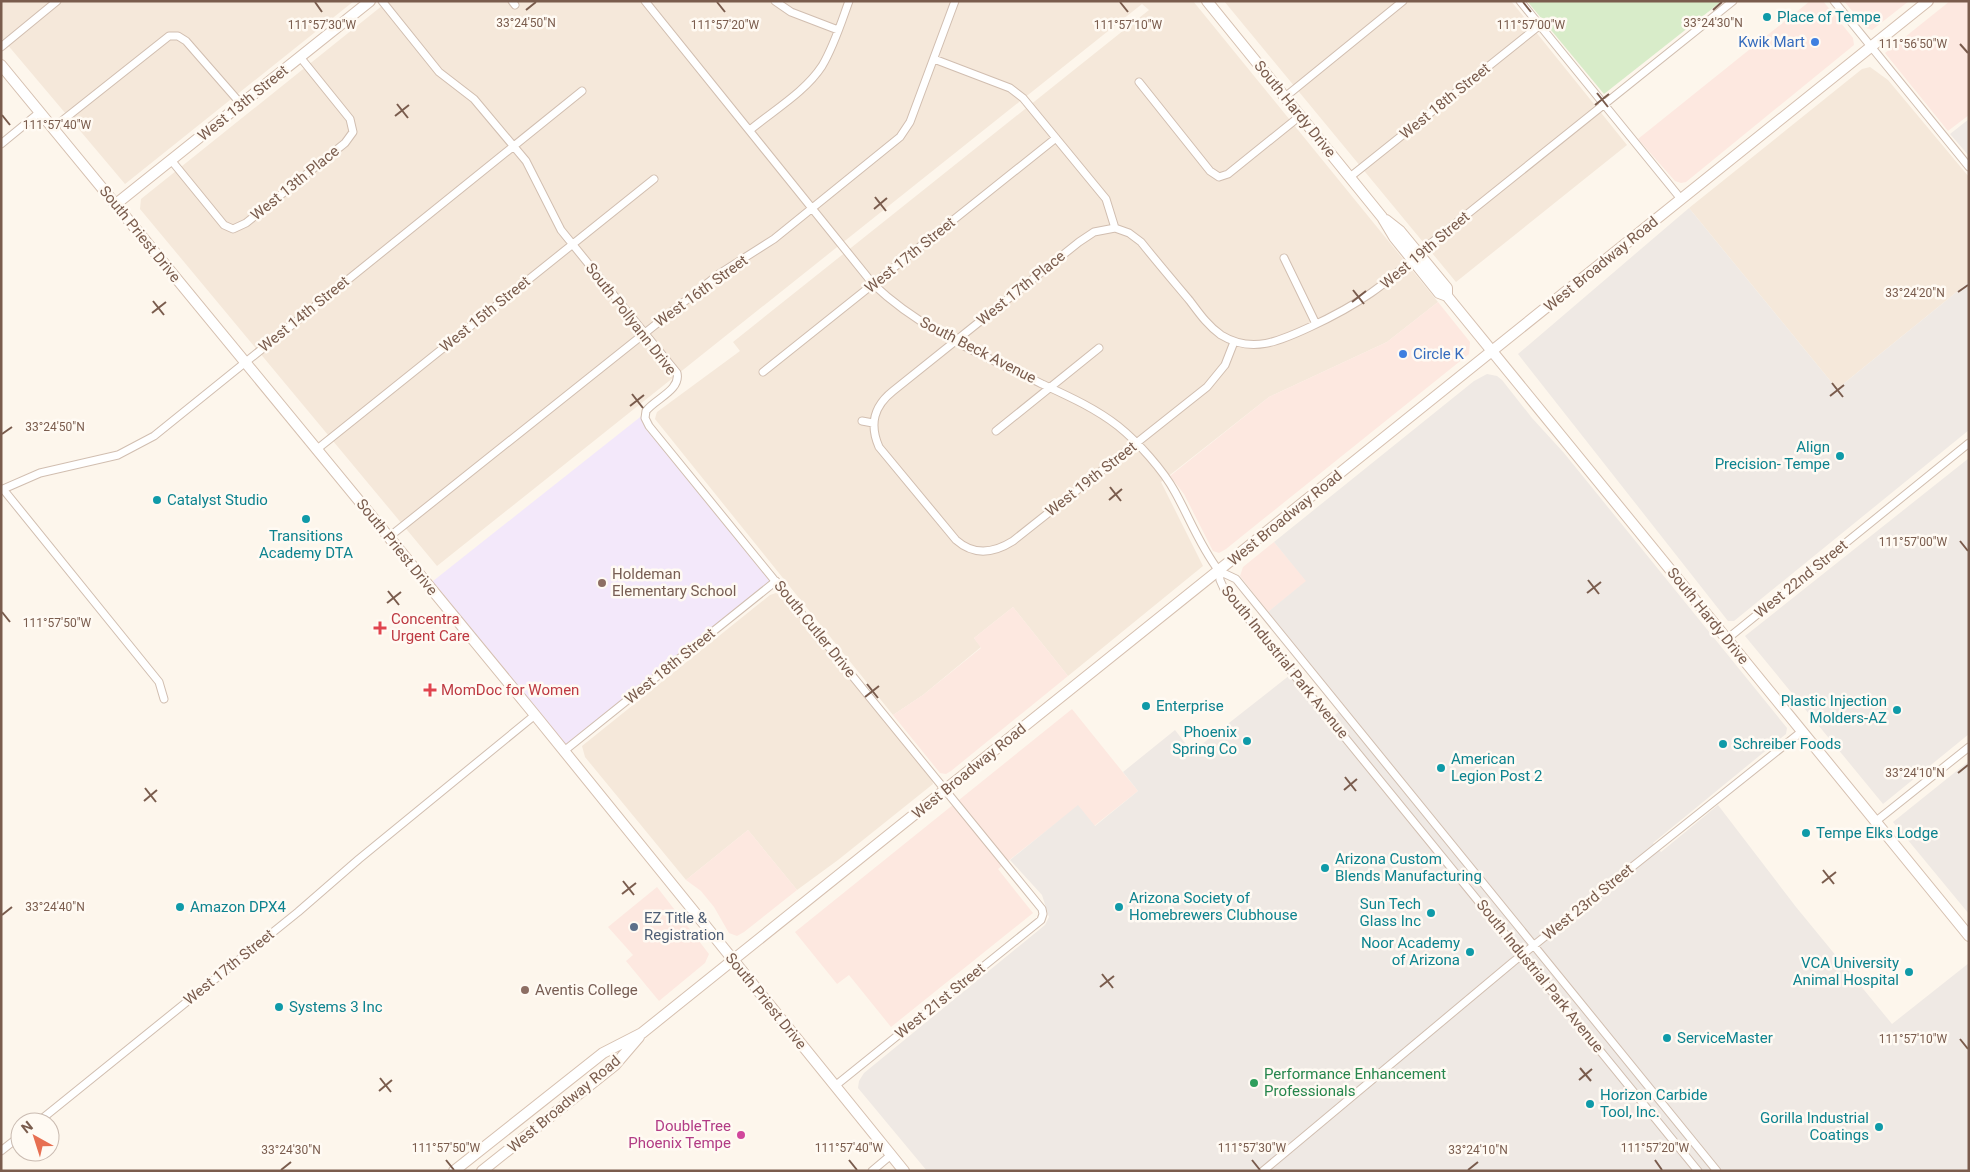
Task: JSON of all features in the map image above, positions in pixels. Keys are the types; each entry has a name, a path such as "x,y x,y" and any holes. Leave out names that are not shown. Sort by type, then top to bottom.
{"main road":[{"name":"West 13th Street","path":"116,204 370,1"},
{"name":"South Hardy Drive","path":"1207,1 1382,217 1400,231 1416,257 1447,288 1447,296 1492,352 1969,936"},
{"name":"West Broadway Road","path":"454,1171 604,1053 642,1033 1928,1"},
{"name":"South Priest Drive","path":"1,65 535,715 904,1171"},
{"name":"West Broadway Road","path":"482,1171 615,1065 642,1033"}],"street":[{"path":"1,47 57,1"},
{"name":"South Pollyann Drive","path":"382,1 439,72 474,99 513,146 530,168 552,217 675,370 678,380 674,386 648,407 644,414"},
{"name":"South Beck Avenue","path":"645,1 813,207 842,248 874,284 911,315 954,341 1104,416 1136,443 1175,491 1194,533 1219,571"},
{"path":"775,1 791,12 838,30"},
{"path":"750,130 813,77 826,58 849,1"},
{"name":"West 16th Street","path":"389,537 724,270 766,245 904,133 956,1"},
{"path":"1520,1 1681,199"},
{"name":"West 19th Street","path":"980,551 997,550 1013,541 1212,382 1225,365 1234,342 1250,345 1272,343 1362,301 1733,1"},
{"path":"1834,1 1969,167"},
{"path":"1285,97 1398,3"},
{"name":"West 18th Street","path":"1350,177 1540,25"},
{"path":"53,128 161,40 174,35 186,42 241,104"},
{"name":"West 13th Place","path":"171,160 221,222 232,229 241,226 266,207 345,143 353,132 350,119 300,57"},
{"path":"934,59 1015,91 1023,98 1106,199 1115,228 1129,233 1141,242 1209,324 1220,334 1234,342"},
{"path":"1139,82 1210,171 1219,177 1228,174 1300,116"},
{"name":"West 14th Street","path":"2,489 40,474 118,454 144,442 173,421 582,91"},
{"path":"1,144 40,112"},
{"name":"West 17th Street","path":"764,372 1056,138"},
{"name":"West 15th Street","path":"316,450 654,179"},
{"name":"West 17th Place","path":"873,423 877,409 887,395 954,341 1086,236 1101,230 1115,228"},
{"path":"1284,258 1316,324"},
{"path":"996,431 1100,348"},
{"name":"South Cutler Drive","path":"644,414 649,426 946,790 1042,909 1043,914"},
{"path":"862,421 873,423 876,439 884,454 961,544 980,551 979,561"},
{"name":"West 22nd Street","path":"1727,639 1969,443"},
{"path":"2,489 159,682 164,699"},
{"name":"South Industrial Park Avenue","path":"1219,571 1236,579 1717,1171"},
{"name":"South Industrial Park Avenue","path":"1219,571 1220,580 1224,588 1698,1171"},
{"name":"West 18th Street","path":"564,751 776,581"},
{"name":"West 17th Street","path":"50,1112 298,912 359,859 535,715"},
{"name":"West 23rd Street","path":"1263,1171 1534,945 1801,732"},
{"path":"1875,822 1969,747"},
{"name":"West 21st Street","path":"835,1086 1041,920 1043,914"},
{"path":"872,1171 891,1155"}],"shaded area":[{"path":"1,1 354,1 125,184 1,37"},
{"path":"388,1 1193,1 1438,302 1387,342 1269,397 1161,482 1203,566 1068,676 1013,607 974,638 981,647 923,695 893,715 655,419 657,412 740,351 733,342 1149,10 1142,4 437,566 140,209 141,199"},
{"path":"1224,1 1511,1 1627,145 1456,282"},
{"path":"1810,1 1823,1 1853,38 1854,45 1686,182 1675,181 1638,139"},
{"path":"1844,1 1909,1 1872,30 1866,28"},
{"path":"1950,1 1969,1 1969,115 1948,131 1885,53"},
{"path":"1870,67 1888,80 1969,177 1969,282 1837,389 1689,208 1862,69"},
{"path":"1969,119 1969,156 1950,134"},
{"path":"1689,208 1837,389 1969,282 1969,430 1734,621 1728,621 1518,354"},
{"path":"1438,302 1470,342 1469,354 1226,549 1219,553 1213,551 1184,494 1170,476 1269,397 1387,342"},
{"path":"1487,374 1497,376 1502,380 1532,418 1564,453 1787,728 1786,734 1653,843 1661,852 1718,805 1796,907 1892,1024 1969,963 1969,1171 927,1171 858,1088 859,1081 864,1073 1045,925 1049,917 1042,895 1010,860 1078,805 1095,826 1138,791 1123,772 1175,730 1192,752 1290,675 1328,721 1344,707 1268,612 1306,581 1274,542 1474,381"},
{"name":"Holdeman Elementary School","path":"644,414 645,419 776,581 564,751 428,585"},
{"path":"1969,458 1969,734 1883,804 1745,636"},
{"path":"1274,542 1307,581 1268,612 1240,576 1243,567"},
{"path":"776,593 780,595 932,779 933,784 838,860 797,890 748,830 686,880 585,757 582,746 770,595"},
{"path":"1013,607 1068,676 951,771 946,774 940,773 893,715 923,695 981,648 974,638"},
{"path":"1072,709 1138,791 1094,826 1078,806 998,869 1033,913 891,1027 849,975 837,984 795,932"},
{"path":"1969,761 1969,914 1893,822"},
{"path":"748,830 797,890 737,936 729,933 714,907 701,891 686,880"},
{"path":"657,887 709,954 705,963 659,1001 626,961 633,955 608,927"}],"green space":[{"path":"1527,1 1722,1 1604,94"}],"place":[{"name":"Place of Tempe","path":"1767,17"},
{"name":"Kwik Mart","path":"1815,42"},
{"name":"Circle K","path":"1403,354"},
{"name":"Align Precision- Tempe","path":"1840,456"},
{"name":"Catalyst Studio","path":"157,500"},
{"name":"Transitions Academy DTA","path":"306,519"},
{"name":"Holdeman Elementary School","path":"602,583"},
{"name":"Concentra Urgent Care","path":"380,628"},
{"name":"MomDoc for Women","path":"430,690"},
{"name":"Enterprise","path":"1146,706"},
{"name":"Plastic Injection Molders-AZ","path":"1897,710"},
{"name":"Phoenix Spring Co","path":"1247,741"},
{"name":"Schreiber Foods","path":"1723,744"},
{"name":"American Legion Post 2","path":"1441,768"},
{"name":"Tempe Elks Lodge","path":"1806,833"},
{"name":"Arizona Custom Blends Manufacturing","path":"1325,868"},
{"name":"Amazon DPX4","path":"180,907"},
{"name":"Arizona Society of Homebrewers Clubhouse","path":"1119,907"},
{"name":"Sun Tech Glass Inc","path":"1431,913"},
{"name":"EZ Title & Registration","path":"634,927"},
{"name":"Noor Academy of Arizona","path":"1470,952"},
{"name":"VCA University Animal Hospital","path":"1909,972"},
{"name":"Aventis College","path":"525,990"},
{"name":"Systems 3 Inc","path":"279,1007"},
{"name":"ServiceMaster","path":"1667,1038"},
{"name":"Performance Enhancement Professionals","path":"1254,1083"},
{"name":"Horizon Carbide Tool, Inc.","path":"1590,1104"},
{"name":"Gorilla Industrial Coatings","path":"1879,1127"},
{"name":"DoubleTree Phoenix Tempe","path":"741,1135"}]}
